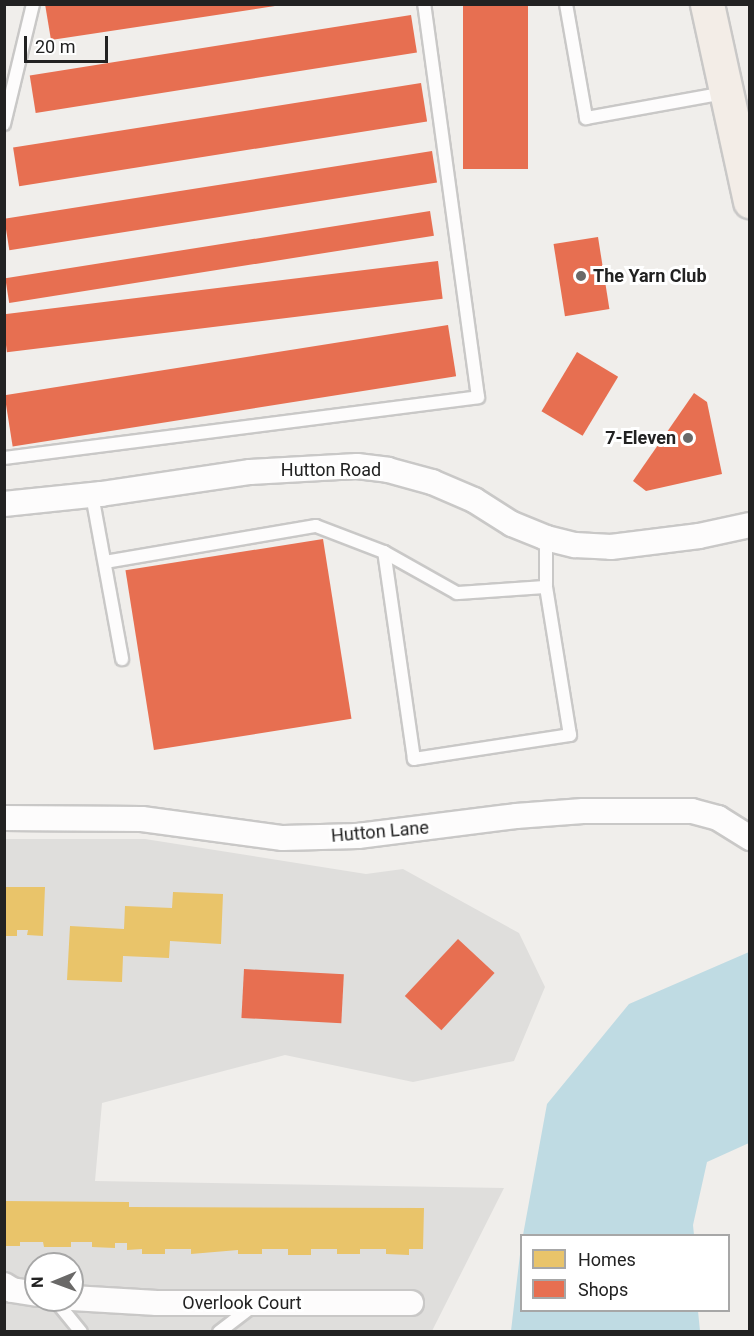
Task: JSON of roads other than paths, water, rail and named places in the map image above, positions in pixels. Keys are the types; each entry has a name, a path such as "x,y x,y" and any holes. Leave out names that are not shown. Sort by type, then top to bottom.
{"main road":[{"path":"707,4 750,201"}],"street":[{"name":"Hutton Road","path":"4,504 92,495 250,472 357,466 388,470 432,482 474,500 513,524 546,538 575,545 611,547 699,536 750,525"},
{"name":"Hutton Lane","path":"4,818 142,819 284,838 358,836 516,816 583,811 692,811 718,818 750,838"},
{"path":"4,1286 24,1292"},
{"name":"Overlook Court","path":"84,1299 157,1303 411,1303"}],"lane":[{"path":"4,124 33,4"},
{"path":"4,458 478,397 424,4"},
{"path":"566,4 586,118 726,92"},
{"path":"92,495 122,659"},
{"path":"105,562 316,526 384,552 457,593 546,587"},
{"path":"384,552 414,759 570,735 546,587 546,538"},
{"path":"219,1332 257,1303"},
{"path":"65,1312 81,1332"}],"water":[{"path":"749,952 749,1143 707,1162 693,1225 694,1234 523,1234 547,1104 629,1004"},
{"path":"520,1254 520,1312 698,1312 700,1331 511,1331"}],"place":[{"name":"The Yarn Club","path":"581,276"},
{"name":"7-Eleven","path":"688,438"}]}
